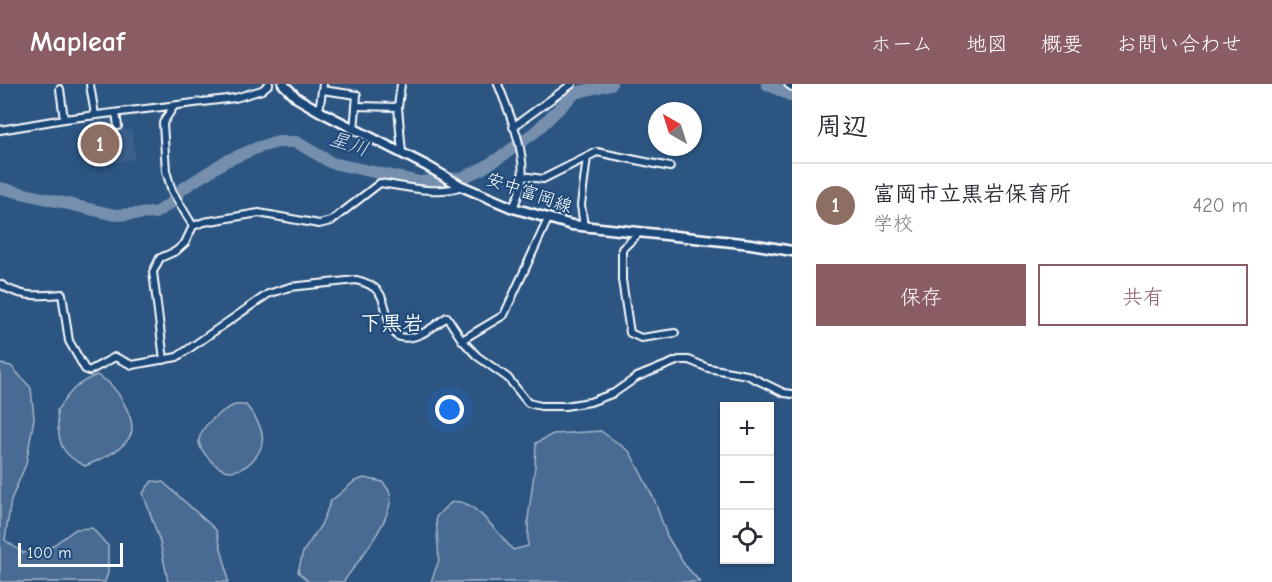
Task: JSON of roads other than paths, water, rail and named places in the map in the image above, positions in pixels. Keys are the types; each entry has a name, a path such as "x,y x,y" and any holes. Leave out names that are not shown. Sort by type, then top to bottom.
{"main road":[{"name":"安中富岡線","path":"283,84 297,98 354,130 427,166 459,185 513,208 584,227 751,244 792,251"}],"street":[{"path":"0,130 64,119 245,96 262,90 269,84"},
{"path":"401,84 398,107 402,153"},
{"path":"498,84 520,154 522,177 513,208"},
{"path":"514,129 572,84"},
{"path":"788,84 792,87"},
{"path":"90,85 95,115"},
{"path":"319,111 323,87 357,94 354,130"},
{"path":"60,89 64,119"},
{"path":"174,106 163,123 166,171 172,190 193,226"},
{"path":"356,106 398,107"},
{"path":"117,112 118,126"},
{"path":"522,177 543,179 597,152 670,167"},
{"path":"584,227 580,205 587,157"},
{"path":"164,360 153,272 160,258 176,251 185,243 193,226 204,222 266,213 319,224 331,221 380,183 421,189 455,189 459,185"},
{"path":"462,340 504,315 548,219"},
{"path":"639,233 622,249 622,280 630,333 640,338 675,333"},
{"path":"0,284 14,293 39,296 62,294 69,342 85,369 89,371 115,357 132,365 177,357 268,294 280,289 356,280 366,282 383,296 391,326 397,336 406,338 419,335 447,317 462,340 477,356 508,378 528,403 541,406 565,406 590,402 614,393 637,377 679,360 689,360 708,368 747,375 784,393 792,394"}],"waterway":[{"name":"星川","path":"0,188 115,215 155,213 171,203 182,189 226,161 259,147 278,142 296,142 332,163 420,182 462,178 483,168 535,132 575,93 611,84"},
{"name":"星川","path":"767,84 792,96"}],"place":[{"name":"富岡市立黒岩保育所","path":"100,144"}],"district":[{"name":"下黒岩","path":"392,323"}]}
